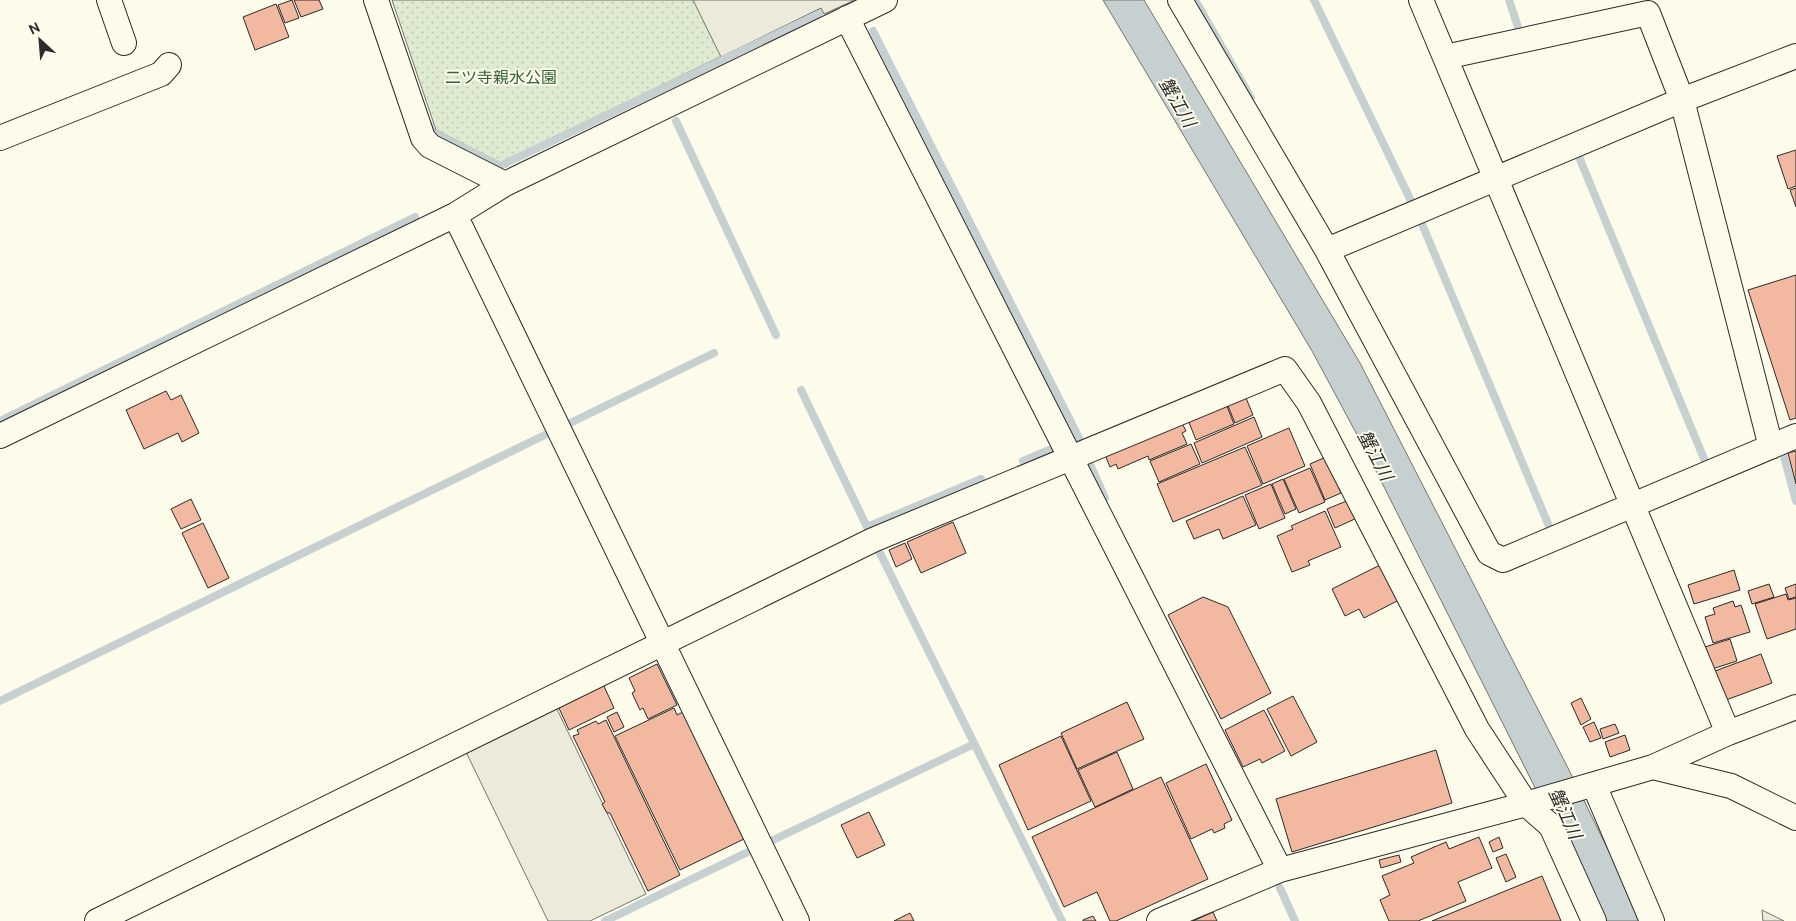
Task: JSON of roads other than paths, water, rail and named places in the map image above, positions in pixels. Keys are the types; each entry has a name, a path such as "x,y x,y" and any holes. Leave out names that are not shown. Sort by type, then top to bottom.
{"street":[{"path":"109,0 124,43"},
{"path":"376,0 423,138 430,146 505,184"},
{"path":"0,436 455,216 505,184 885,0"},
{"path":"1180,0 1327,250 1489,553 1503,560 1796,436"},
{"path":"1420,0 1728,733"},
{"path":"1445,57 1648,13 1682,100 1771,447"},
{"path":"847,18 1280,870"},
{"path":"1327,250 1682,100 1796,56"},
{"path":"0,138 161,74 169,65"},
{"path":"455,216 797,921"},
{"path":"98,921 873,540 1285,369 1309,403 1477,729 1551,826 1594,921"},
{"path":"1159,921 1280,870 1532,803 1653,767 1728,733 1796,707"},
{"path":"1653,767 1731,786 1796,818"},
{"path":"1589,787 1652,921"}],"water":[{"name":"蟹江川","path":"1103,0 1144,0 1360,363 1568,768 1643,921 1602,921 1369,457 1312,351"}],"waterway":[{"path":"1195,0 1251,98"},
{"path":"1314,0 1413,205 1418,203"},
{"path":"1509,0 1520,33 1526,32"},
{"path":"430,126 432,132 500,166 819,14"},
{"path":"873,31 1079,438"},
{"path":"676,121 776,335"},
{"path":"1579,157 1707,466"},
{"path":"0,421 415,217"},
{"path":"1422,224 1551,531"},
{"path":"566,425 714,353"},
{"path":"801,390 867,527 981,479"},
{"path":"0,701 551,432"},
{"path":"1023,461 1049,450"},
{"path":"1783,453 1796,501"},
{"path":"1090,464 1105,498"},
{"path":"878,549 1062,921"},
{"path":"767,843 974,744"},
{"path":"605,921 754,849"},
{"path":"1280,888 1295,921"}],"park label":[{"name":"二ツ寺親水公園","path":"501,77"}]}
